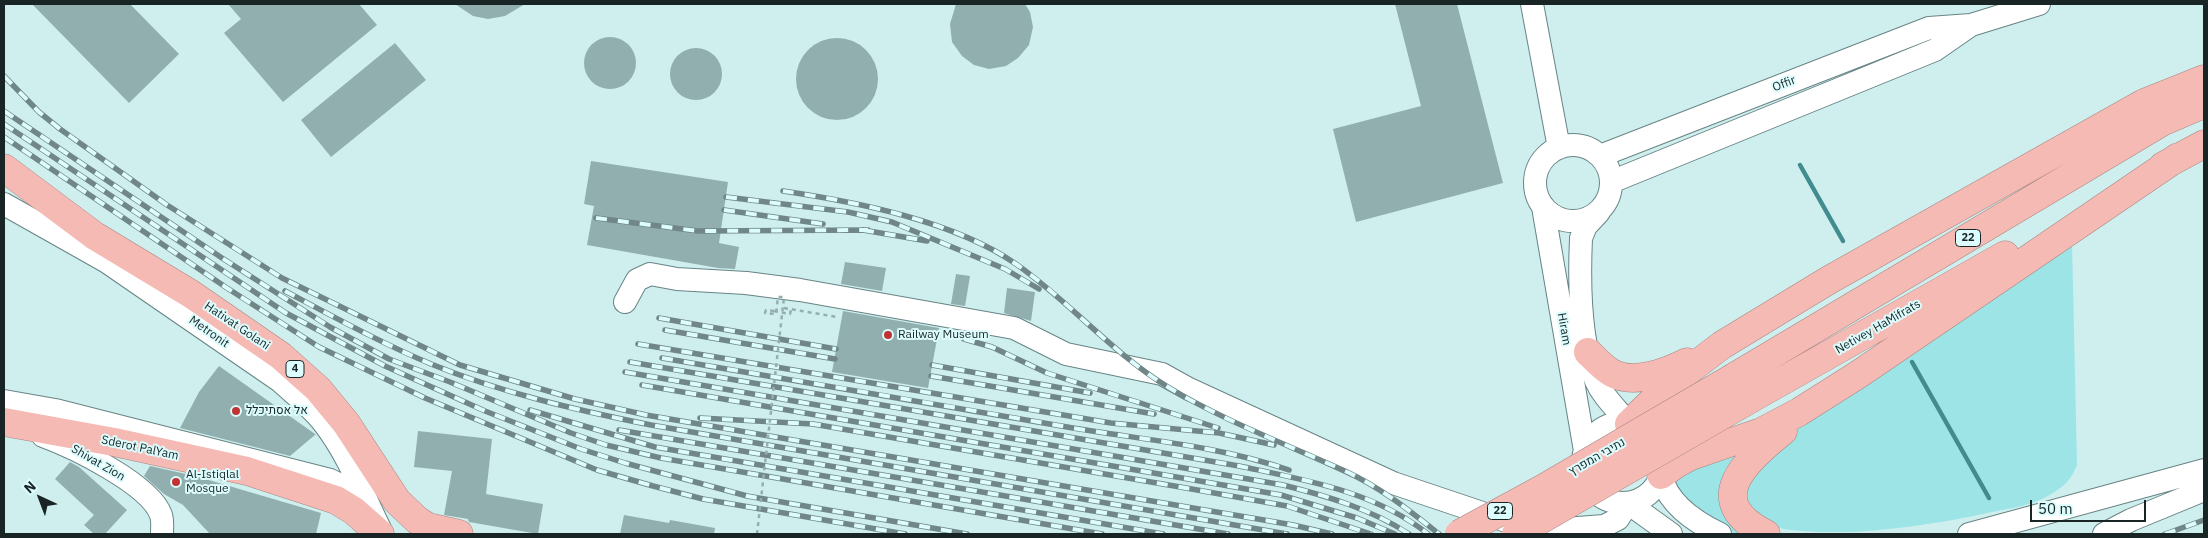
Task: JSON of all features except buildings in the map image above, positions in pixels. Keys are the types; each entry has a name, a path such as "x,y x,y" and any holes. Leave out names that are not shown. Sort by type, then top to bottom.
{"highway":[{"path":"1629,424 1668,386 1722,345 1830,280 2144,102 2204,79"},
{"name":"נתיבי המפרץ","path":"1459,534 1542,489 1734,377 2162,122 2204,104"},
{"name":"Netivey HaMifrats","path":"1516,534 1752,398 2204,144"},
{"path":"1661,475 1691,456 1761,432 1781,422 1858,374 2178,157"},
{"name":"Hativat Golani","path":"4,168 95,236 191,294 281,356 318,389 346,423 397,502 428,527 458,534"},
{"path":"4,187 95,236"},
{"path":"1588,352 1613,373 1629,377 1656,374 1722,345"},
{"path":"1766,534 1756,529 1741,515 1734,502 1732,488 1738,475 1748,461 1763,447 1858,374"},
{"name":"Sderot PalYam","path":"4,423 114,442 247,471 336,500 359,515 381,534"}],"street":[{"path":"1532,4 1559,148"},
{"name":"Offir","path":"1600,156 1929,28 1971,25 2039,4"},
{"name":"Offir","path":"1611,182 1935,50 1971,25"},
{"path":"1570,146 1581,146 1600,156 1610,173 1611,182 1610,193 1606,203 1599,212 1588,218 1576,221 1552,216 1537,197 1535,186 1536,174 1541,163 1549,154 1559,148 1570,146"},
{"name":"Metronit","path":"4,204 107,262 280,381 302,400 322,421 342,450 381,534"},
{"name":"Hiram","path":"1543,207 1585,451"},
{"name":"Hiram","path":"1599,212 1586,226 1580,238 1584,326 1588,352 1597,382 1607,398 1629,424"},
{"path":"625,302 637,280 650,274 677,279 746,283 800,290 972,319 1014,328 1066,354 1162,374 1189,389 1392,483 1512,524 1565,529 1604,526 1618,519 1628,503"},
{"name":"Metronit","path":"4,401 55,410 330,480 351,490 395,534"},
{"name":"Shivat Zion","path":"4,423 56,440 140,488 161,514 162,534"},
{"path":"1629,424 1642,428 1653,436 1660,448 1663,461 1661,475 1649,494 1639,500 1628,503 1615,503 1602,498 1592,489 1585,478 1583,464 1585,451 1597,433 1607,427 1629,424"},
{"path":"1969,534 2204,470"},
{"path":"1661,475 1667,492 1687,515 1720,534"},
{"path":"2104,534 2131,520 2204,490"},
{"path":"1628,503 1671,534"},
{"path":"1952,534 1996,528"}],"path":[{"path":"757,534 784,297 778,296 776,314 765,313 766,310 774,311 790,314 791,310"}],"shaded area":[{"path":"2072,242 2077,465 2068,481 2061,487 2046,497 2015,507 1942,522 1862,531 1835,532 1784,529 1763,521 1744,508 1747,473 1765,452 1859,385"},
{"path":"1774,431 1734,473 1757,534 1737,534 1728,531 1677,492 1674,473"}],"waterway":[{"path":"1800,165 1843,241"},
{"path":"1912,362 1989,498"}],"railway":[{"path":"4,76 39,112 60,129 167,205 282,278 460,365 575,399 646,415 1293,525 1332,534"},
{"path":"4,111 222,258 330,327 389,359 450,382 571,433 606,445 661,458 1102,534"},
{"path":"4,124 286,313 385,366 485,411 581,449 747,496 967,534"},
{"path":"4,137 227,288 319,347 425,398 597,470 653,486 703,499 905,534"},
{"path":"783,191 842,201 904,216 935,225 991,249 1016,264 1054,294 1128,359 1168,387 1211,411 1358,477 1394,500 1439,534"},
{"path":"726,197 848,212 892,222 1005,269 1039,289"},
{"path":"724,210 823,224"},
{"path":"596,218 698,231 868,230"},
{"path":"863,230 927,241"},
{"path":"285,291 339,320 431,364 485,384 567,407 651,425 1287,534"},
{"path":"659,318 836,349"},
{"path":"665,330 835,359"},
{"path":"964,339 992,347 1047,373 1218,428"},
{"path":"638,344 1111,423 1219,433 1274,445"},
{"path":"662,358 1073,428 1182,444 1236,455 1289,470"},
{"path":"630,362 1289,476 1362,497 1407,519 1428,534"},
{"path":"932,365 1090,393"},
{"path":"625,372 1283,485 1364,510 1409,534"},
{"path":"931,376 1154,414"},
{"path":"642,385 1281,495 1357,518 1395,534"},
{"path":"530,410 655,447 1163,534"},
{"path":"700,418 813,424 1186,488 1287,506 1371,534"},
{"path":"619,430 1228,534"},
{"path":"2165,534 2204,520"}],"place":[{"name":"Railway Museum","path":"888,335"},
{"name":"אל אסתיכלל","path":"236,411"},
{"name":"Al-Istiqlal Mosque","path":"176,482"}]}
